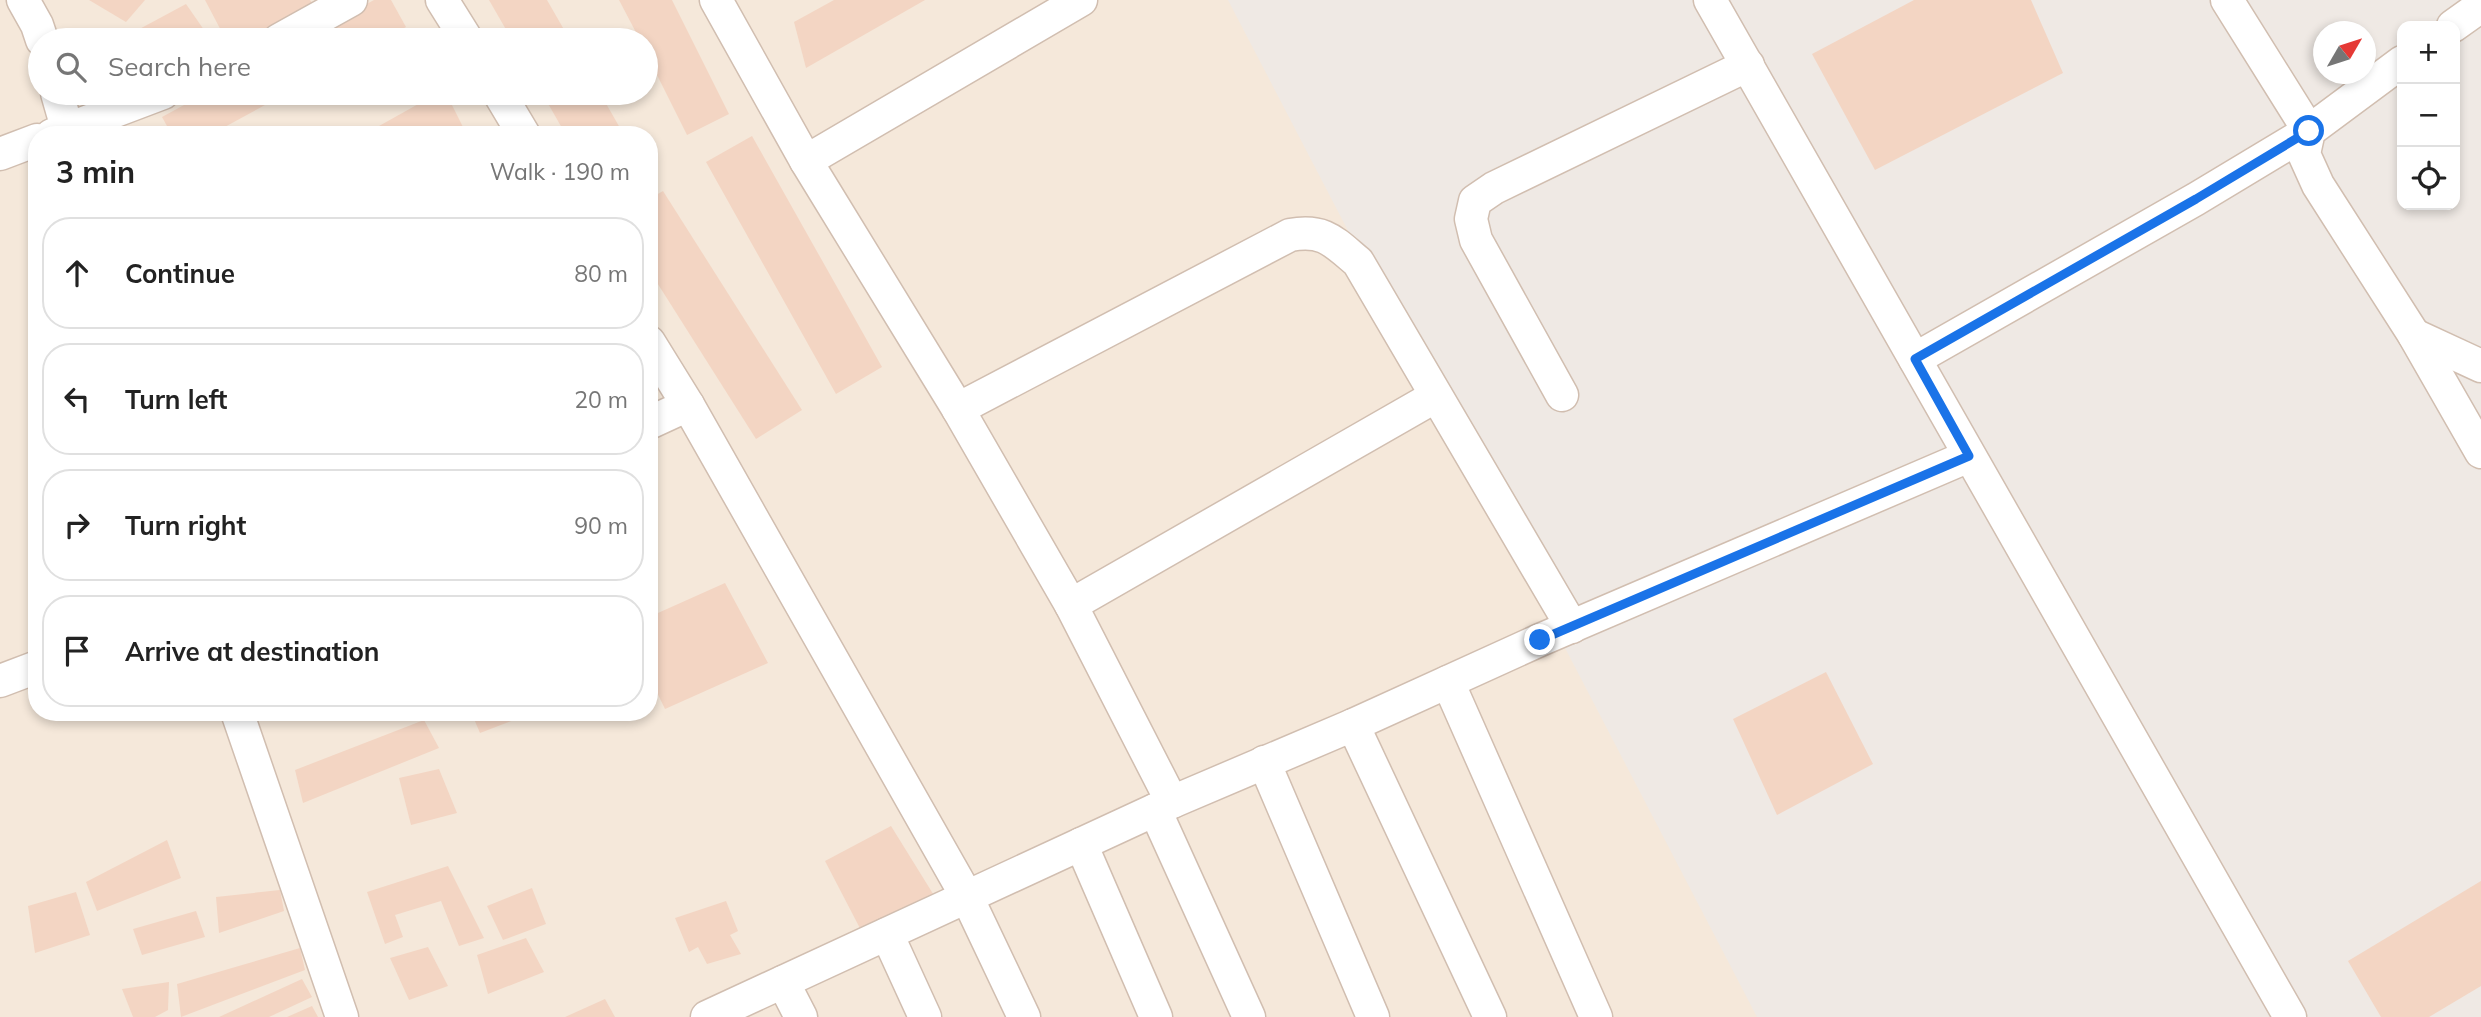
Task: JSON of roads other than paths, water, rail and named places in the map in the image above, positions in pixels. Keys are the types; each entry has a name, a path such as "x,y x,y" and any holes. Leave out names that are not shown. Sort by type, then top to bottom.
{"street":[{"path":"23,0 38,28"},
{"path":"301,28 351,0"},
{"path":"442,0 460,28"},
{"path":"716,0 806,161 958,409 1071,605 1163,806 1249,1017"},
{"path":"806,161 1081,0"},
{"path":"1710,0 2290,1017"},
{"path":"2227,0 2309,131 2304,155 2318,185 2414,335 2481,452"},
{"path":"2460,21 2481,6"},
{"path":"1562,395 1476,240 1471,219 1475,201 1494,188 1748,65"},
{"path":"1915,359 2196,199 2309,131 2397,66"},
{"path":"58,105 61,126"},
{"path":"80,126 133,105"},
{"path":"506,105 519,126"},
{"path":"0,154 28,143"},
{"path":"958,409 1290,235 1308,232 1327,237 1358,262 1572,627"},
{"path":"2414,335 2481,366"},
{"path":"658,357 967,897 1024,1017"},
{"path":"1071,605 1436,396"},
{"path":"658,419 688,405"},
{"path":"707,1017 1163,806 1969,456"},
{"path":"0,681 28,670"},
{"path":"1448,682 1596,1017"},
{"path":"240,721 342,1017"},
{"path":"1353,725 1490,1017"},
{"path":"1264,762 1373,1017"},
{"path":"1081,844 1156,1017"},
{"path":"887,934 925,1017"},
{"path":"783,982 801,1017"}]}
